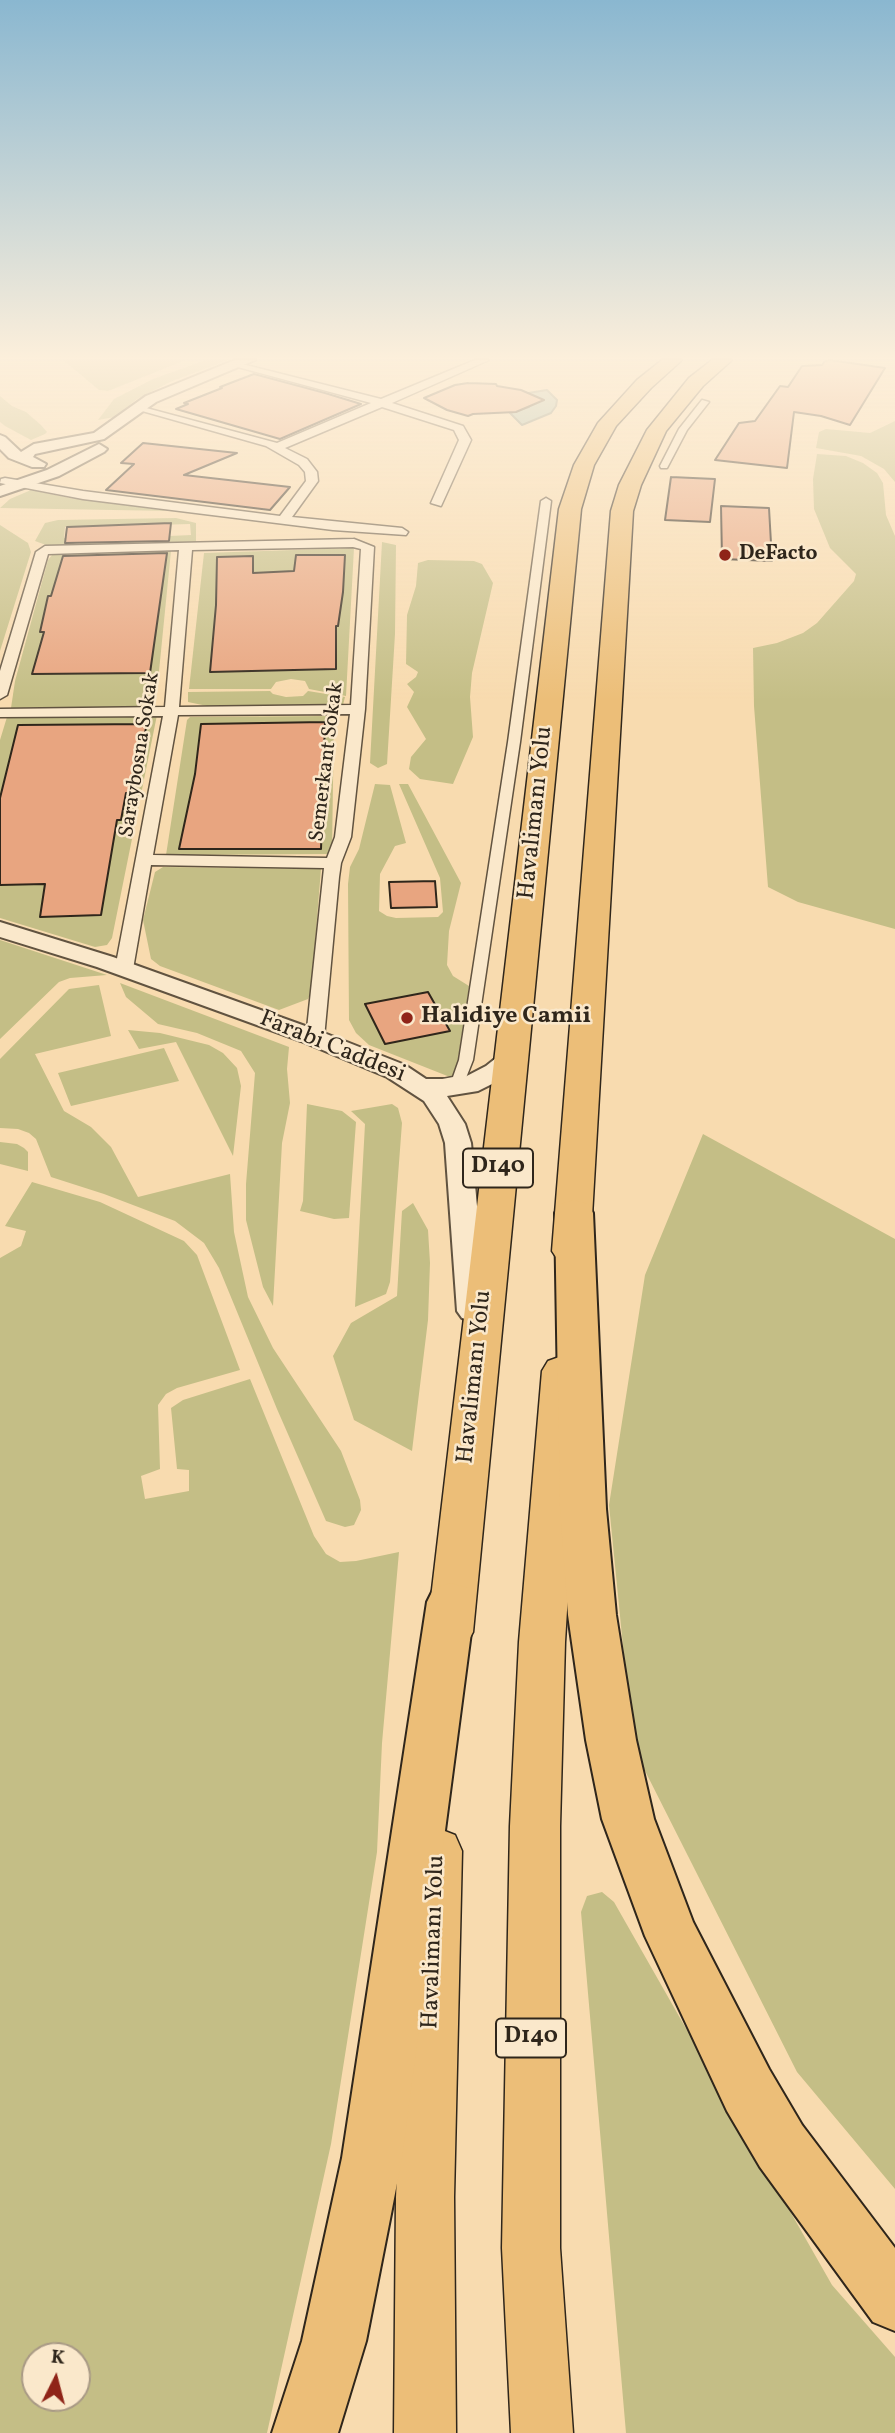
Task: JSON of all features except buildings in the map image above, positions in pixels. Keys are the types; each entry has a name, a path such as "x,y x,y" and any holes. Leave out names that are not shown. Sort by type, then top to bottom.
{"highway":[{"name":"Havalimanı Yolu","path":"425,2433 425,2197 438,1837 452,1602 570,509 581,474"},
{"name":"D140","path":"541,2433 531,2248 531,2057 535,1826 542,1642 622,511 636,474"},
{"path":"574,1213 583,1509 591,1602 611,1740 628,1819 672,1936 748,2090 795,2166 895,2300"},
{"path":"305,2433 334,2341 372,2158 452,1602"}],"street":[{"path":"6,487 48,474"},
{"path":"283,520 313,477 311,474"},
{"path":"437,503 450,474"},
{"path":"6,487 402,532"},
{"path":"422,1087 459,1080 466,1060 514,742 546,501"},
{"name":"Semerkant Sokak","path":"186,546 354,543 368,547 358,709 343,837 333,863 316,1038"},
{"path":"0,695 42,552 58,548 186,546"},
{"name":"Saraybosna Sokak","path":"124,969 172,711 186,546"},
{"path":"0,713 358,709"},
{"path":"146,860 333,863"},
{"name":"Farabi Caddesi","path":"0,929 124,969 371,1059 422,1087 442,1105 458,1143 477,1369"},
{"path":"422,1087 455,1088 469,1085 489,1076 510,1059"}],"shaded area":[{"path":"814,474 877,474 883,483 886,515 895,536 895,929 798,902 768,887 754,706 753,648 777,643 803,633 817,623 854,581 856,574 830,548 814,509"},
{"path":"31,490 170,511 0,508 10,499"},
{"path":"176,518 196,523 196,542 170,542 169,536 191,535 190,524 156,525 166,536 165,542 128,543 128,538 122,538 121,544 80,545 82,538 100,525 65,527 64,538 75,538 74,545 46,545 35,541 45,523 58,520"},
{"path":"0,525 28,543 31,552 0,651"},
{"path":"382,542 396,545 395,634 387,764 378,768 370,763"},
{"path":"354,548 346,696 309,689 305,681 291,679 276,682 271,689 189,689 204,553"},
{"path":"171,551 156,701 133,707 11,708 15,681 48,560 52,555"},
{"path":"428,560 474,561 482,564 493,583 472,673 470,697 473,737 453,784 420,779 409,769 411,757 426,739 407,707 414,692 407,684 418,672 406,664 407,615 416,586 418,563"},
{"path":"270,691 286,697 303,696 308,691 345,697 343,705 339,706 212,707 188,702 188,692"},
{"path":"157,715 112,938 107,945 95,947 0,918 0,740 7,717"},
{"path":"334,716 332,850 328,854 166,855 187,720 190,717"},
{"path":"375,784 390,785 406,843 395,846 380,874 379,911 396,918 438,917 443,912 440,878 399,784 408,784 461,883 449,931 447,965 453,976 469,986 455,1079 369,1045 356,1033 349,1020 348,884 350,867 359,849"},
{"path":"163,867 321,869 311,992 308,999 279,1010 160,966 151,959 143,920 155,872"},
{"path":"0,940 107,975 70,978 59,982 0,1039"},
{"path":"120,983 289,1047 287,1069 290,1103 282,1143 273,1306 263,1287 246,1220 246,1184 255,1073 241,1051 197,1033 158,1024 126,997"},
{"path":"99,985 111,1036 35,1054 64,1111 91,1127 111,1147 138,1197 230,1174 234,1232 248,1297 273,1348 341,1451 360,1500 361,1510 354,1525 345,1527 326,1521 219,1268 204,1243 175,1221 51,1177 36,1139 18,1129 0,1128 0,1059 69,989"},
{"path":"128,1030 160,1033 209,1045 223,1053 237,1068 241,1086 233,1156 176,1042 139,1049"},
{"path":"164,1048 179,1081 71,1106 58,1073"},
{"path":"307,1104 342,1111 356,1122 349,1218 334,1219 300,1211 303,1201"},
{"path":"392,1104 398,1108 402,1123 390,1282 386,1294 355,1307 365,1124 351,1111"},
{"path":"703,1134 895,1239 895,2189 797,2072 633,1747 609,1505 645,1275"},
{"path":"0,1142 17,1144 28,1152 28,1171 0,1164"},
{"path":"32,1182 100,1202 184,1241 197,1255 240,1370 177,1388 166,1394 158,1405 160,1469 141,1476 145,1499 189,1491 189,1470 177,1469 171,1408 183,1400 250,1379 314,1536 326,1554 340,1562 399,1552 382,1743 377,1852 331,2144 267,2433 0,2433 0,1258 21,1246 26,1231 5,1226"},
{"path":"413,1203 428,1230 430,1263 428,1320 412,1451 354,1420 333,1356 351,1323 397,1296 402,1211"},
{"path":"602,1892 614,1902 832,2285 895,2357 895,2433 626,2433 581,1912 587,1896"}],"place":[{"name":"DeFacto","path":"725,555"},
{"name":"Halidiye Camii","path":"407,1018"}]}
